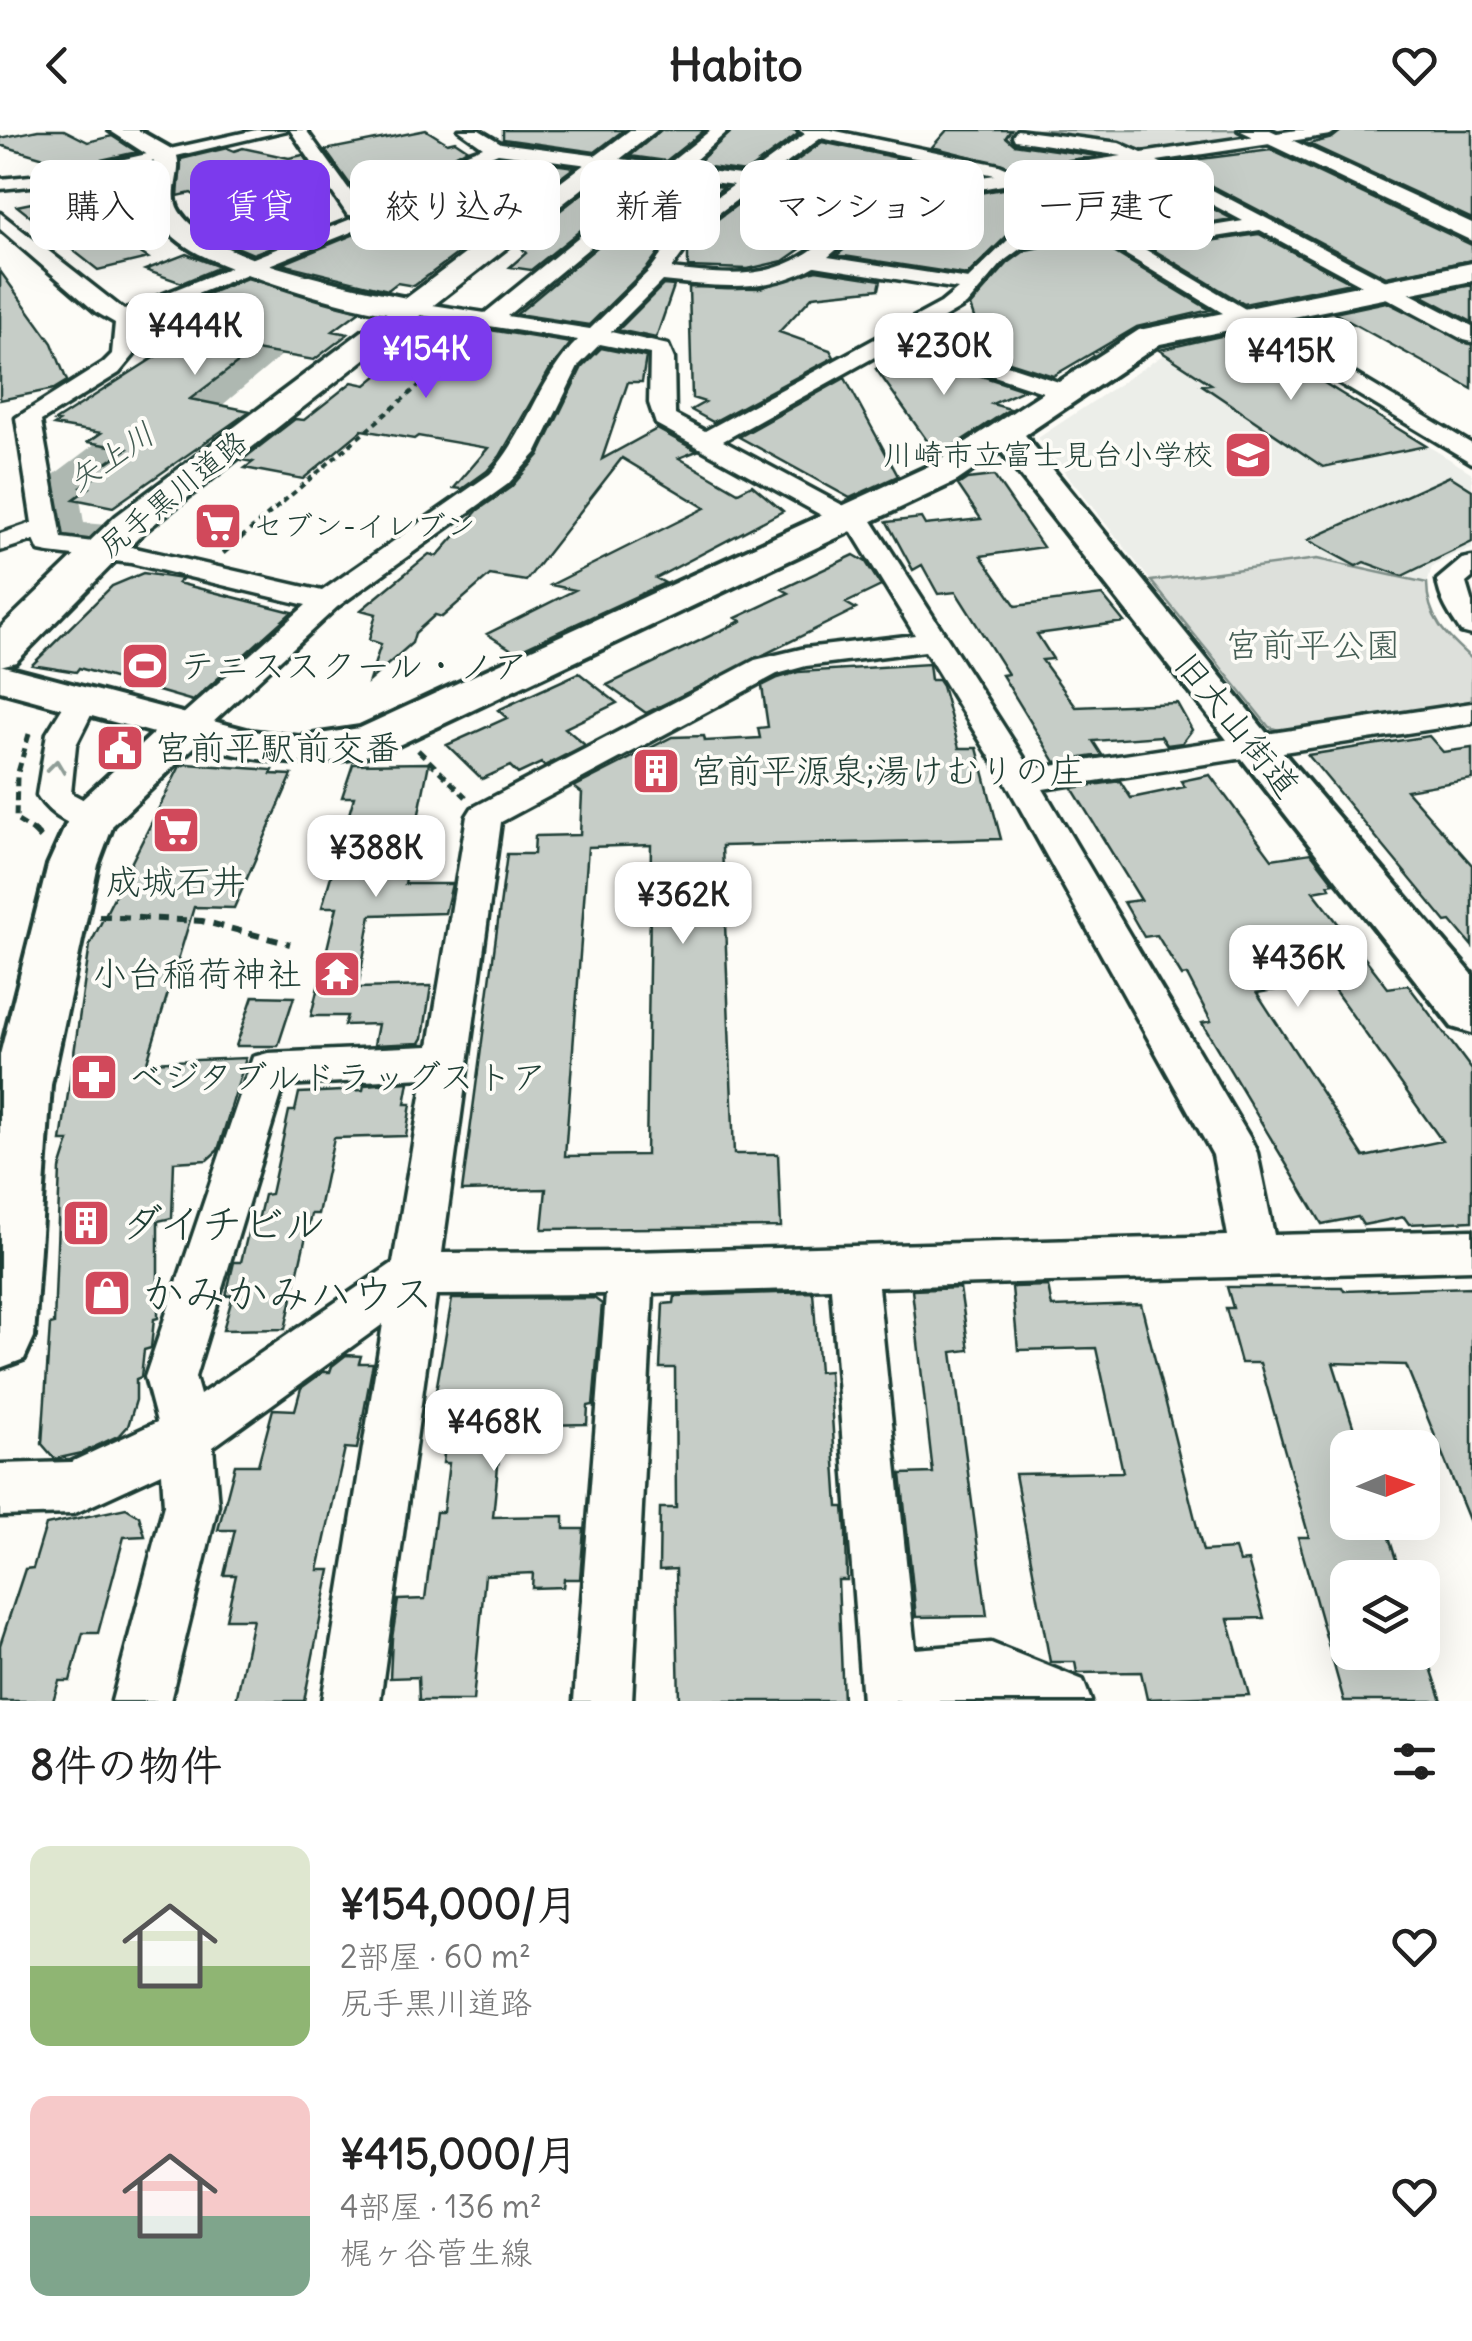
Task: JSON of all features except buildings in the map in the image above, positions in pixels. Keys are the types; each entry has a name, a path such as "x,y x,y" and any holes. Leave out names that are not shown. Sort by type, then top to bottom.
{"main road":[{"name":"尻手黒川道路","path":"605,160 645,130"},
{"name":"尻手黒川道路","path":"0,653 102,550 174,490 580,179"}],"street":[{"path":"121,130 166,156"},
{"path":"0,184 60,178 279,130"},
{"path":"298,130 350,204"},
{"path":"467,130 496,148 605,160"},
{"path":"891,145 920,130"},
{"path":"1026,130 1021,136 1119,148 1472,335"},
{"path":"1125,160 1260,134 1330,130"},
{"path":"683,160 715,133 742,142"},
{"path":"1260,134 1472,233"},
{"path":"774,160 798,140 891,145 986,164 1004,173"},
{"path":"465,160 496,148"},
{"path":"166,156 160,192 172,222 196,241 246,264 413,308 660,350 665,362 659,408 665,419 862,527 1022,782 1235,1153 1255,1257"},
{"path":"657,274 754,280 798,269 881,201 1004,177"},
{"path":"0,1337 11,1083 59,913 91,818 327,601 499,480 522,452 569,362 657,274 696,220 740,188"},
{"path":"0,219 104,307 126,320"},
{"path":"1214,231 1263,224"},
{"path":"327,601 102,550 49,544 28,418 111,368 123,355 126,320 136,310 350,225"},
{"path":"485,320 580,243"},
{"path":"706,440 964,299 1010,250"},
{"path":"1132,250 1472,455"},
{"path":"812,260 974,286"},
{"path":"0,678 184,730 299,751 370,740 944,473 1150,338 1472,272"},
{"path":"898,336 1068,393"},
{"name":"旧大山街道","path":"1006,434 1253,746 1472,1012"},
{"path":"0,543 46,526"},
{"path":"1472,565 1450,580 1454,598 1472,626"},
{"path":"350,1701 484,816 766,667 805,657 936,641"},
{"path":"82,702 70,716 59,748 54,796 64,807 91,818"},
{"path":"1022,782 1472,713"},
{"path":"140,1701 191,1505 186,1435 170,1377 268,1069 448,1061"},
{"path":"0,1490 73,1488 186,1435 416,1274 631,1273 1472,1250"},
{"path":"854,1267 890,1690 991,1672 1062,1701"},
{"path":"604,1701 631,1273"}],"path":[{"path":"202,572 436,371 485,320"},
{"path":"408,740 484,816"},
{"path":"82,916 202,921 290,944"}],"shaded area":[{"name":"川崎市立富士見台小学校","path":"1241,331 1472,473 1472,549 1432,567 1427,583 1317,559 1151,581 1038,438 1172,349"}],"green space":[{"path":"1035,130 1235,130 1249,136 1145,151 1125,145 1030,136"},
{"name":"宮前平公園","path":"1317,559 1427,583 1434,616 1472,659 1472,706 1291,734 1269,727 1151,581"}],"waterway":[{"name":"矢上川","path":"103,535 66,536 58,490 125,439 200,405 347,284 569,130"}],"place":[{"name":"川崎市立富士見台小学校","path":"1248,455"},
{"name":"セブン-イレブン","path":"218,526"},
{"name":"テニススクール・ノア","path":"145,666"},
{"name":"宮前平駅前交番","path":"120,748"},
{"name":"宮前平源泉;湯けむりの庄","path":"656,771"},
{"name":"成城石井","path":"176,830"},
{"name":"小台稲荷神社","path":"337,974"},
{"name":"ベジタブルドラッグストア","path":"94,1077"},
{"name":"ダイチビル","path":"86,1223"},
{"name":"かみかみハウス","path":"107,1293"}]}
